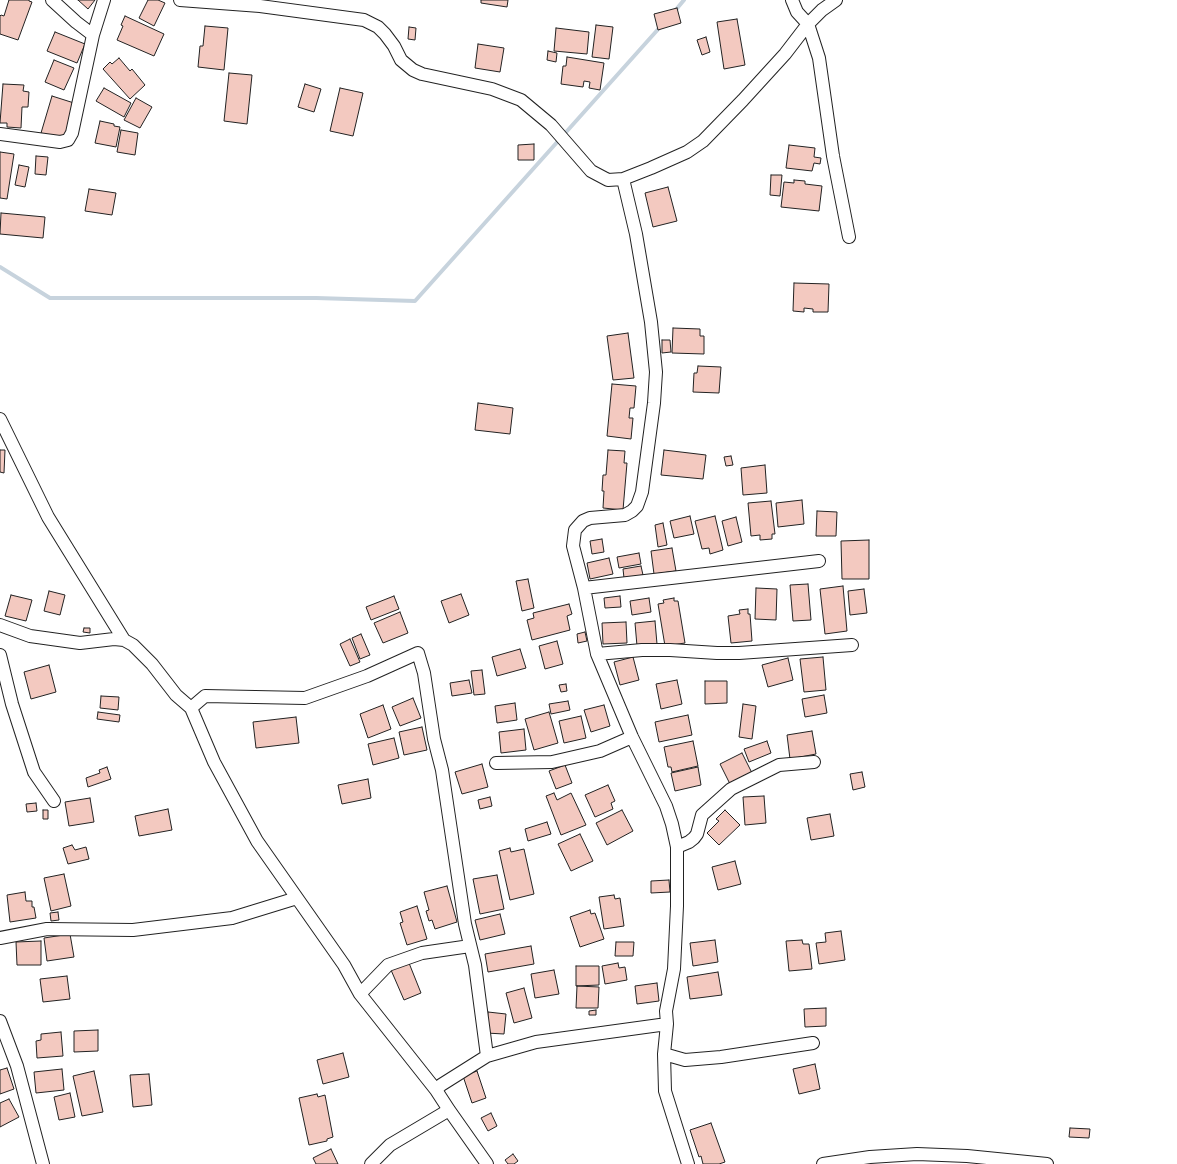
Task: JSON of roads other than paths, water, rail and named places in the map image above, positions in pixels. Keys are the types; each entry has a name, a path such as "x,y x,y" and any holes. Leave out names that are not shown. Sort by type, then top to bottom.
{"street":[{"path":"52,0 93,35"},
{"path":"0,134 60,142 68,140 72,132 93,35 104,0"},
{"path":"180,0 260,6 364,20 378,27 385,34 394,46 401,60 413,70 422,74 492,89 521,100 552,125 591,170 608,180 623,179 687,152 702,141 743,100 785,54 808,24 822,10 836,0"},
{"path":"792,0 797,12 808,24 819,58 833,156 849,237"},
{"path":"623,179 636,234 651,322 656,372 654,403 642,492 637,506 625,515 590,518 583,521 575,530 573,546 584,588 597,654 632,737 666,806 677,847 677,898 674,969 666,1011 667,1024 664,1054 665,1091 688,1164"},
{"path":"0,419 48,517 124,640"},
{"path":"584,588 819,561"},
{"path":"0,625 30,636 80,644 114,639 124,640 133,645 152,664 176,695 191,708 214,762 254,834 344,965 360,994 436,1090 487,1164"},
{"path":"597,654 642,650 739,653 852,645"},
{"path":"191,708 205,696 305,698 367,676 418,653 424,673 434,739 442,770 465,924 475,965 487,1056"},
{"path":"0,655 12,704 34,772 54,801"},
{"path":"496,763 552,762 600,751 632,737"},
{"path":"677,847 694,838 697,834 702,814 731,789 761,772 779,765 814,762"},
{"path":"0,938 47,929 133,930 232,918 297,898"},
{"path":"360,994 388,965 422,953 470,946"},
{"path":"0,1021 17,1066 43,1164"},
{"path":"436,1090 441,1085 487,1056 536,1042 667,1024"},
{"path":"664,1054 684,1060 720,1057 813,1043"},
{"path":"371,1164 390,1145 449,1110"},
{"path":"823,1164 870,1156 917,1154 967,1156 1047,1164"}],"waterway":[{"path":"674,12 684,0"},
{"path":"0,267 50,298 316,298 415,301 661,26"}]}
